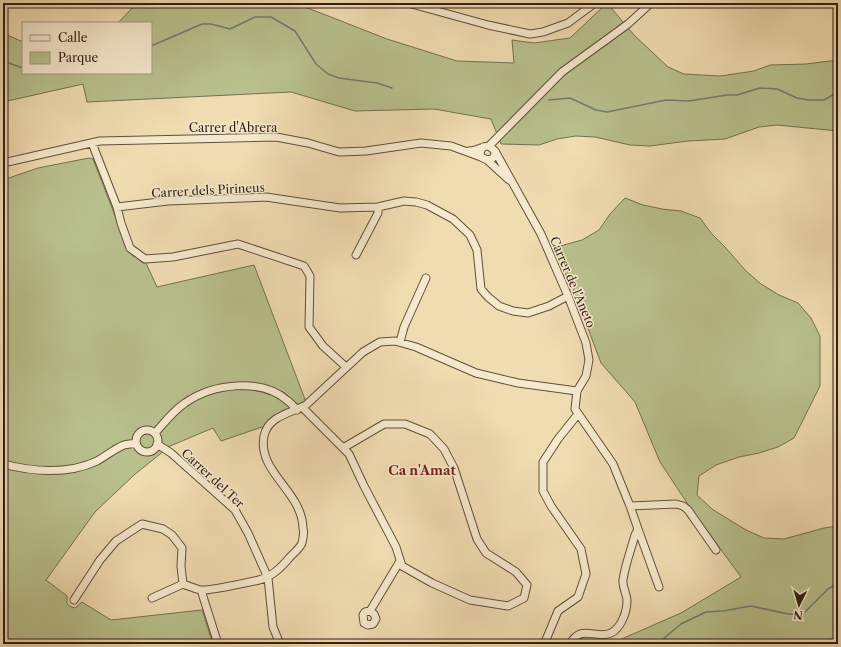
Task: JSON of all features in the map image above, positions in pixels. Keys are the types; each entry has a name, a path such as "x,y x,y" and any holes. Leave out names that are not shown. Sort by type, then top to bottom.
{"street":[{"path":"408,3 495,27 530,34 543,32 568,23 595,3"},
{"path":"431,3 435,11"},
{"path":"489,148 494,158 484,159 480,152 489,148 562,72 628,24 651,3"},
{"name":"Carrer d'Abrera","path":"3,163 100,141 276,136 339,152 366,151 421,143 451,146 484,159"},
{"path":"92,143 117,207 130,248 145,259 173,257 238,244 304,266 310,276 308,306 309,327 323,346 346,367"},
{"name":"Carrer d'Abrera","path":"463,151 476,151 489,148"},
{"name":"Carrer de l'Aneto","path":"489,148 514,186 541,234 568,296 586,343 589,360 586,376 577,391"},
{"name":"Carrer de l'Aneto","path":"484,159 514,186"},
{"name":"Carrer dels Pirineus","path":"117,207 168,201 266,197 340,208 378,207 404,201 416,202 427,205 453,219 470,235 478,250 481,289 488,298 500,306 513,311 528,313 549,306 568,296"},
{"path":"356,255 378,213 378,207"},
{"path":"400,342 404,327 426,278"},
{"path":"152,598 183,584 201,590 253,582 268,578 286,563 302,543 303,518 296,502 271,469 264,451 264,436 269,426 279,415 299,409 306,405 363,352 380,342 394,341 416,347 483,375 550,388 577,391 575,409 584,425 606,452 612,464 630,506 659,588"},
{"path":"155,434 172,414 186,402 204,393 220,388 239,386 264,389 281,396 299,409 349,454 396,547 402,566 432,583 470,600 508,606 524,598 527,585 516,572 486,553 477,539 454,468 444,449 430,434 405,424 384,424 343,448"},
{"path":"540,644 545,642 558,611 578,597 586,574 582,549 551,506 543,491 543,462 558,439 578,414"},
{"path":"148,430 155,434 157,444 153,450 146,452 139,449 136,443 137,436 142,431 148,430"},
{"path":"3,464 38,471 54,471 96,461 124,445 136,443"},
{"name":"Carrer del Ter","path":"157,444 235,510 248,533 268,578 273,627 280,644"},
{"path":"630,506 676,504 683,506 688,510 716,550"},
{"path":"74,600 100,560 116,541 142,524 163,529 172,535 182,548 181,566 183,584"},
{"path":"570,644 574,637 582,632 607,634 611,633 620,625 628,600 622,582 638,528"},
{"path":"370,611 400,561"},
{"path":"201,590 218,644"}],"green space":[{"path":"145,3 295,3 387,39 457,61 514,63 512,40 534,43 570,38 607,3 634,35 668,67 684,74 720,76 754,71 770,65 806,64 838,60 838,131 777,125 759,127 725,139 688,141 650,146 630,145 595,137 576,136 557,139 539,145 501,144 491,119 434,109 355,111 291,92 87,102 83,84 3,102 3,33 22,42 22,74 152,74 152,22 119,22 132,8"},
{"path":"89,158 93,159 128,249 133,256 145,261 157,287 254,265 306,402 265,426 221,441 213,428 170,446 134,475 95,512 46,580 67,596 67,603 69,606 75,608 82,602 111,620 202,610 213,644 3,644 3,180 38,168"},
{"path":"625,198 643,205 681,211 700,218 711,233 746,271 761,284 779,295 798,303 811,318 820,336 820,386 794,438 778,447 739,457 716,465 699,476 697,495 712,509 746,530 764,538 784,539 824,528 838,526 838,639 830,639 824,644 576,644 579,639 617,641 681,613 741,577 689,506 660,462 635,402 601,363 573,289 553,248 582,240 599,230 610,214"}],"waterway":[{"path":"152,46 202,24 211,24 230,29 255,17 271,17 295,31 316,64 328,74 339,78 377,83 392,88"},
{"path":"3,61 22,68"},
{"path":"549,100 570,98 596,110 607,112 666,100 689,101 727,95 737,95 760,88 777,89 797,98 808,100 824,100 838,92"},
{"path":"657,644 681,624 706,612 723,611 751,606 788,614 805,612 828,589 838,583"}],"district":[{"name":"Ca n'Amat","path":"422,470"}]}
